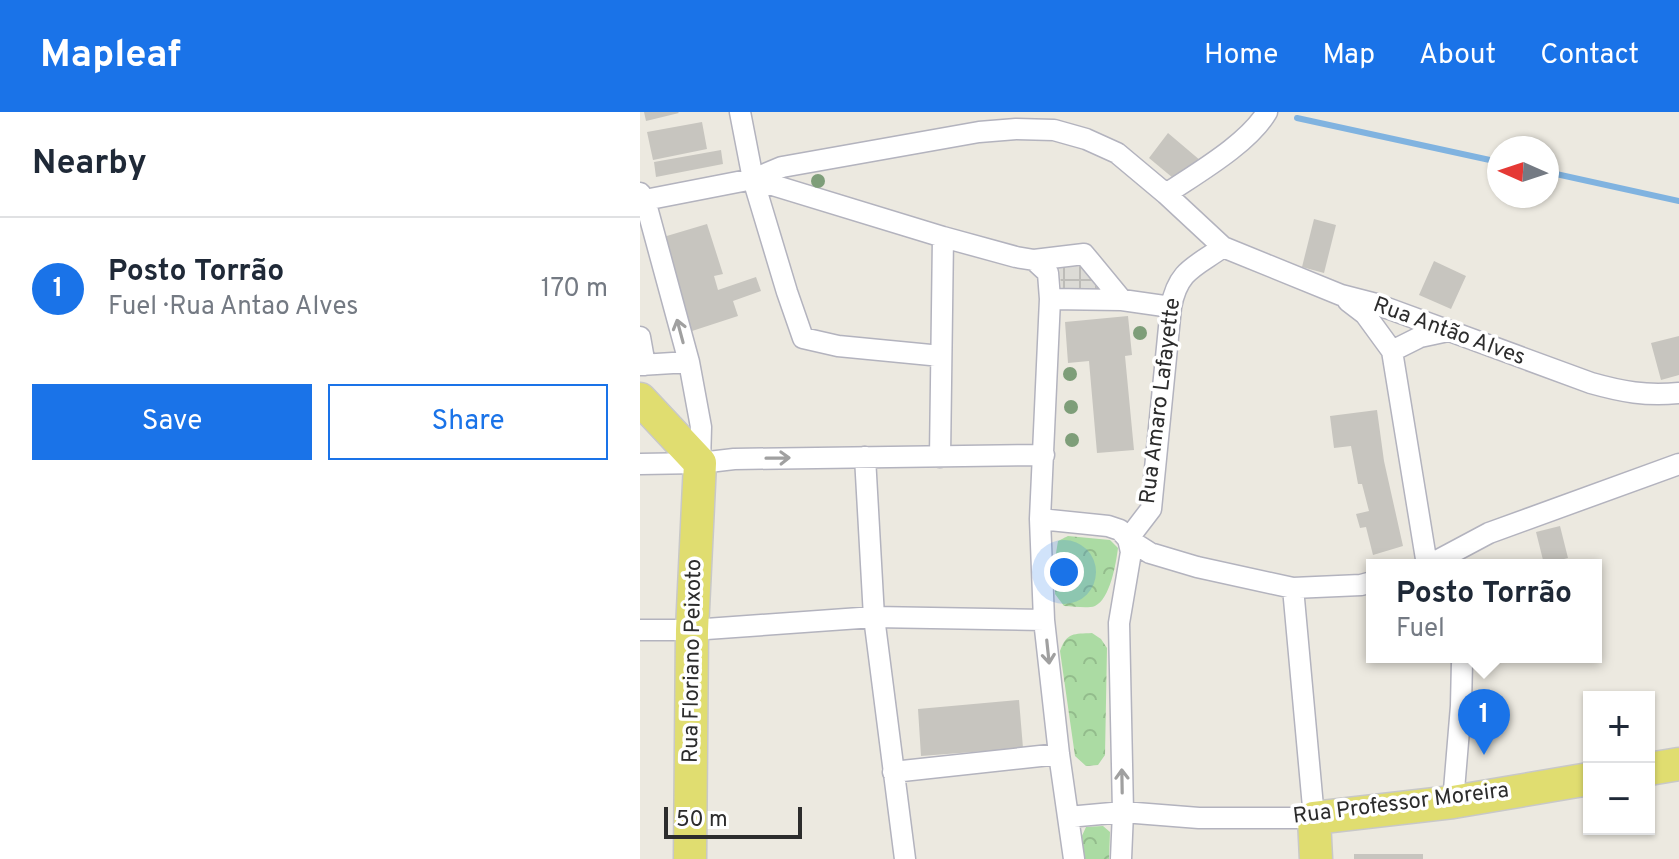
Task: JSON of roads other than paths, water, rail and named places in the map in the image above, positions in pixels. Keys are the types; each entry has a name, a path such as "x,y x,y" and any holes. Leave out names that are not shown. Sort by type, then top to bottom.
{"main road":[{"path":"640,399 700,463"},
{"name":"Rua Floriano Peixoto","path":"690,859 692,630 700,463"},
{"path":"1655,768 1679,764"},
{"name":"Rua Professor Moreira","path":"1314,818 1453,802 1583,780"},
{"path":"1314,818 1316,859"}],"street":[{"path":"740,112 753,179 803,338 838,346 941,356"},
{"path":"1166,194 1218,159 1259,125 1267,112"},
{"path":"700,463 701,427 689,362 643,197 753,179 782,167 979,132 1054,130 1086,139 1117,153 1223,247"},
{"path":"753,179 943,237 1034,260 1084,254 1122,300"},
{"path":"940,457 943,237"},
{"name":"Rua Antão Alves","path":"1223,247 1341,295 1376,304 1591,383 1624,393 1679,393"},
{"name":"Rua Amaro Lafayette","path":"1128,539 1151,509 1174,290 1184,274 1223,247"},
{"path":"1034,260 1048,273 1050,299 1040,519 1044,620 1074,859"},
{"path":"1341,295 1365,314 1392,351 1427,559"},
{"path":"1050,299 1122,300 1171,307"},
{"path":"1392,351 1420,337 1448,331"},
{"path":"640,337 643,365 689,362"},
{"path":"640,464 734,459 1044,455"},
{"path":"865,457 874,617 905,859"},
{"path":"1439,559 1489,533 1679,464"},
{"path":"1040,519 1108,526 1120,530 1150,553 1197,567 1293,588 1366,584"},
{"path":"1121,859 1119,623 1131,552 1128,539"},
{"path":"1293,588 1314,818"},
{"path":"640,630 692,630 874,617 1044,620"},
{"path":"1453,802 1462,663"},
{"path":"893,772 1059,754"},
{"name":"Rua Professor Moreira","path":"1068,817 1123,812 1199,818 1314,818"}],"waterway":[{"path":"1297,118 1487,159"},
{"path":"1559,175 1679,201"}],"place":[{"name":"Posto Torrão","path":"1484,755"}]}
